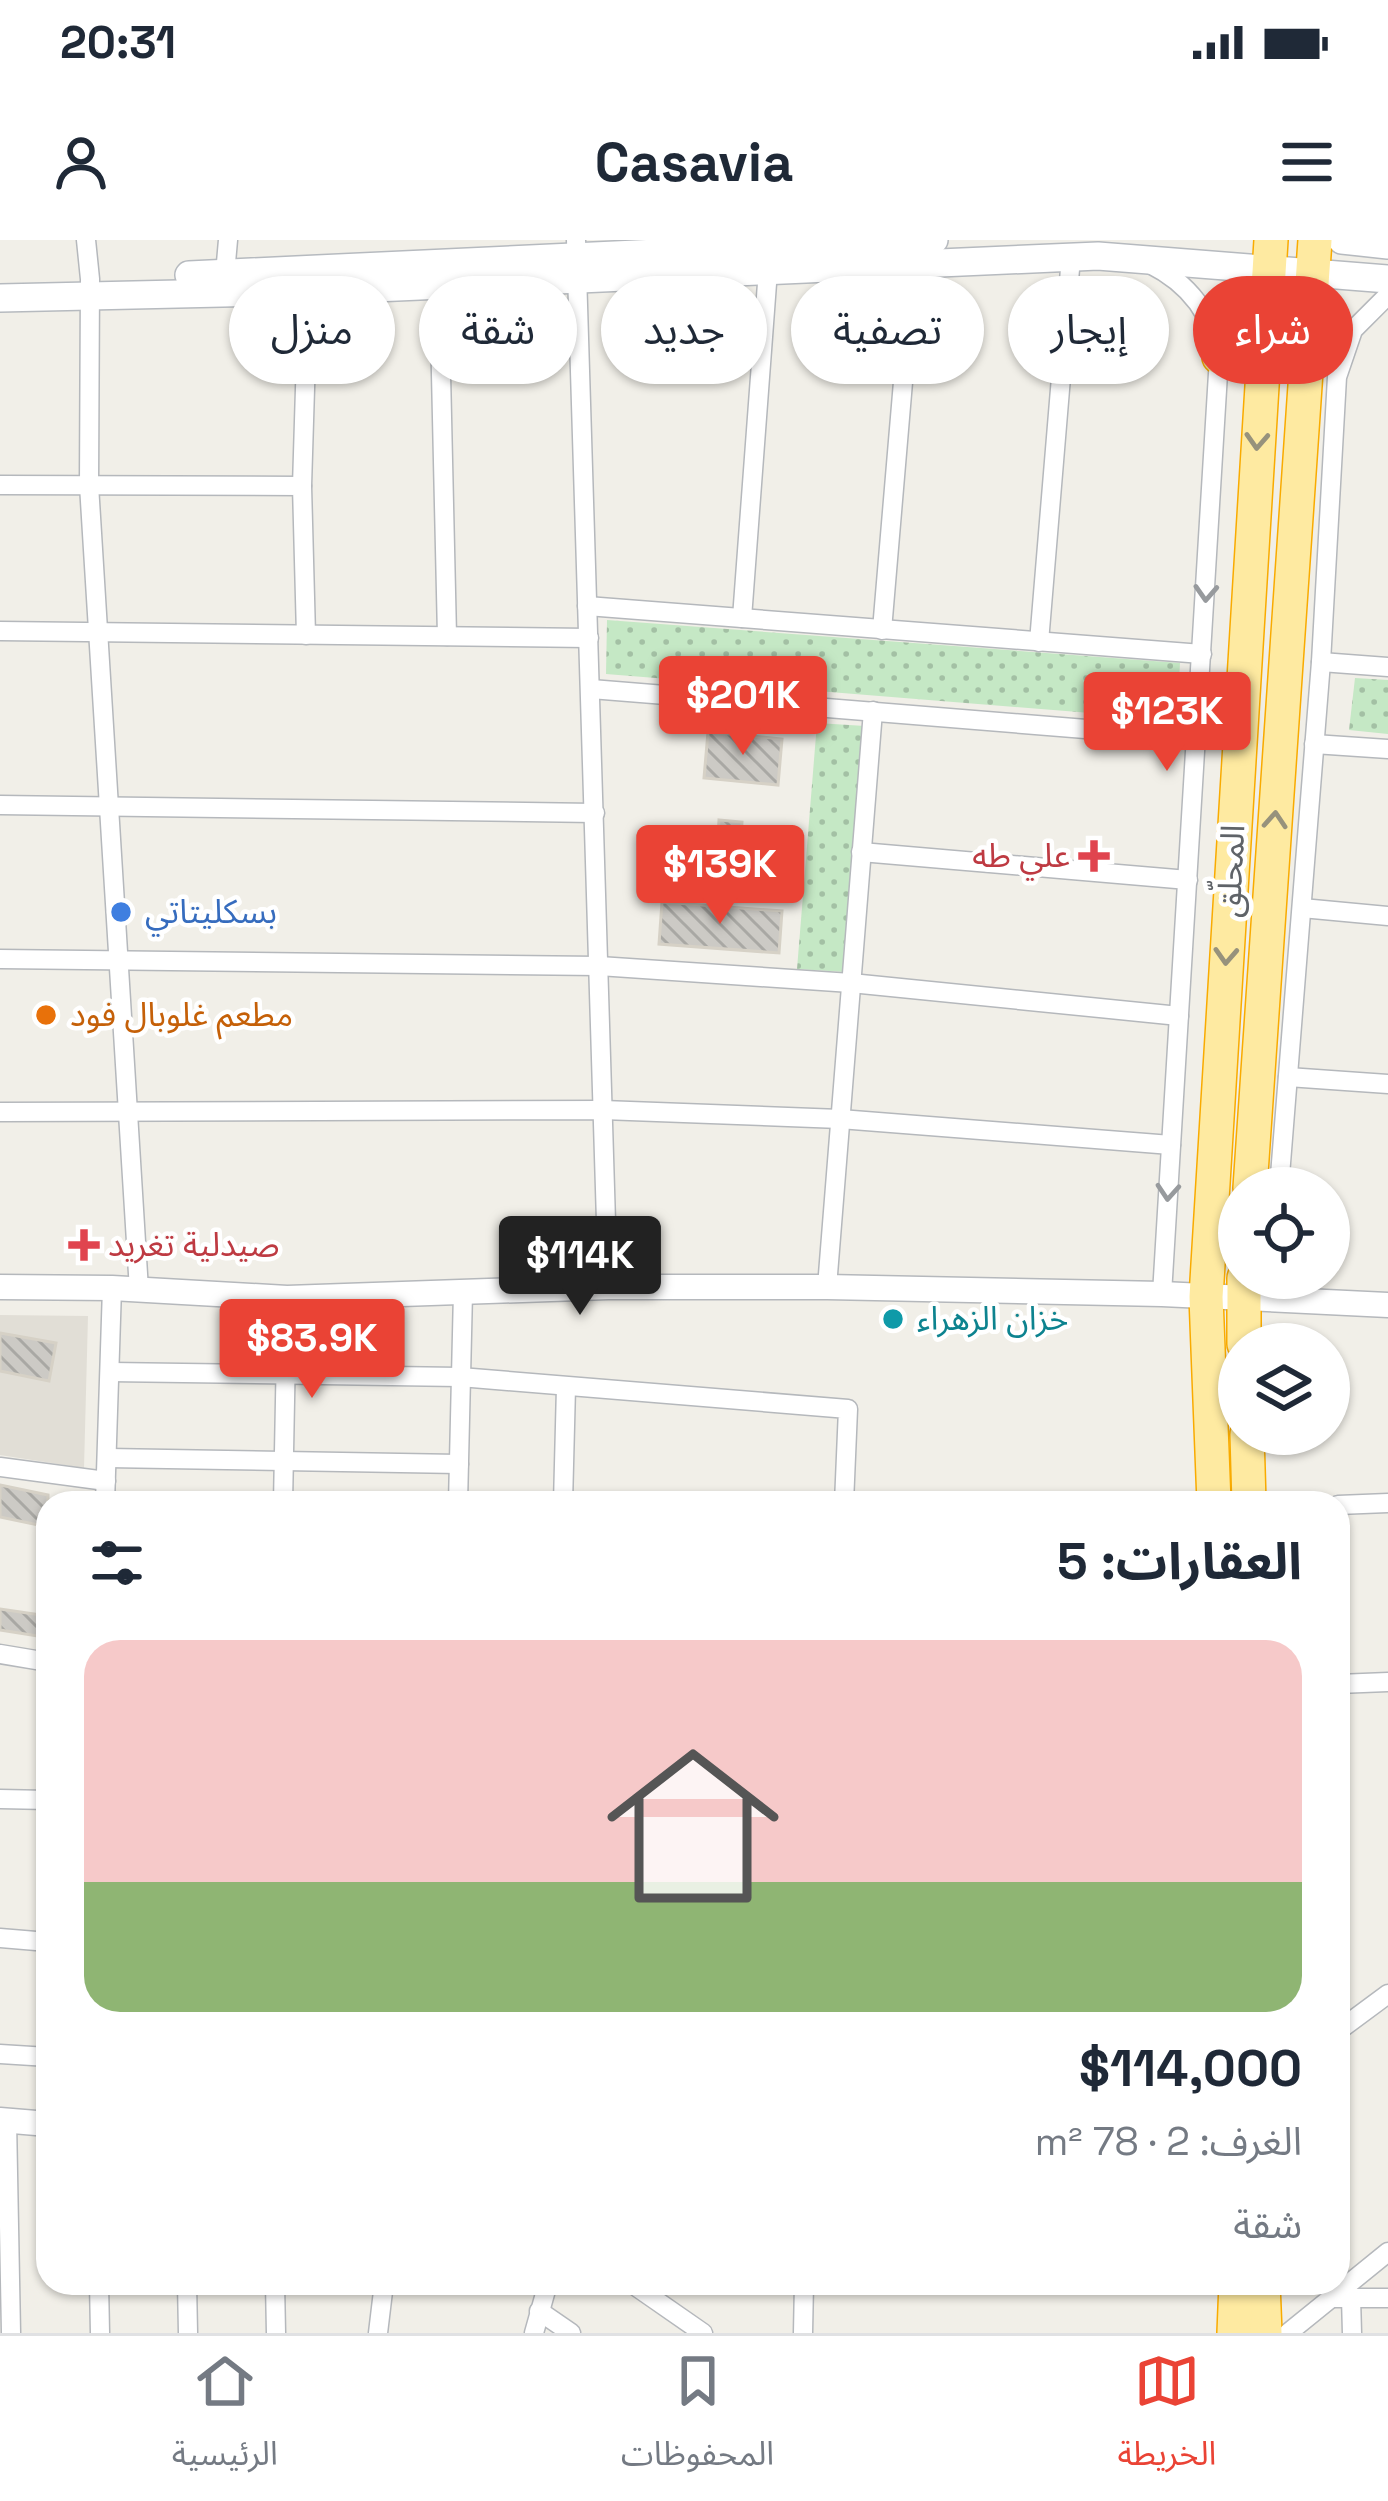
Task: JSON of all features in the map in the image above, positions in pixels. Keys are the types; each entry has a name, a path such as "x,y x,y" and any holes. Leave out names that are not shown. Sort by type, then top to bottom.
{"highway":[{"name":"المحلّق","path":"1214,1491 1206,1298 1261,384"},
{"name":"المحلّق","path":"1252,1167 1320,384"},
{"path":"1248,1455 1249,1491"},
{"path":"1234,2333 1236,2295"},
{"path":"1263,2295 1265,2333"}],"main road":[{"path":"1342,240 1388,244"},
{"path":"0,298 225,274 925,246 1140,260 1314,257 1388,279"},
{"path":"490,276 577,259"},
{"path":"0,283 229,290"}],"street":[{"path":"86,240 89,485 140,1290"},
{"path":"225,274 228,240"},
{"path":"882,630 925,246"},
{"path":"742,618 768,253"},
{"path":"1040,642 1071,257"},
{"path":"577,259 608,1287"},
{"path":"1140,260 1169,274 1193,296"},
{"path":"1353,330 1388,295"},
{"path":"305,384 306,635"},
{"path":"441,384 446,636"},
{"path":"1162,1294 1218,384"},
{"path":"1282,1167 1321,662 1321,384"},
{"path":"0,485 302,486"},
{"path":"587,606 1202,654"},
{"path":"0,631 589,638"},
{"path":"1321,662 1388,667"},
{"path":"592,689 1197,738"},
{"path":"827,1287 873,711"},
{"path":"1314,744 1388,749"},
{"path":"0,805 595,813"},
{"path":"861,852 1188,880"},
{"path":"1302,908 1388,916"},
{"path":"0,959 599,966 851,983 1179,1016"},
{"path":"1288,1076 1388,1084"},
{"path":"0,1112 603,1110 840,1119 1171,1145"},
{"path":"0,1287 287,1298 608,1287 1218,1296"},
{"path":"106,1491 112,1288"},
{"path":"458,1491 463,1292"},
{"path":"283,1491 287,1298"},
{"path":"1339,1299 1388,1305"},
{"path":"110,1372 460,1377 848,1408 845,1491"},
{"path":"563,1491 566,1388"},
{"path":"108,1458 459,1464"},
{"path":"0,1467 106,1480"},
{"path":"1350,1505 1388,1503"},
{"path":"0,1654 36,1660"},
{"path":"1350,1684 1388,1682"},
{"path":"0,1799 36,1800"},
{"path":"0,1938 36,1941"},
{"path":"1350,2022 1388,1994"},
{"path":"0,2054 36,2056"},
{"path":"10,2333 3,2120 36,2123"},
{"path":"1350,2290 1388,2252"},
{"path":"98,2295 100,2333"},
{"path":"187,2295 188,2333"},
{"path":"275,2295 276,2333"},
{"path":"378,2333 383,2295"},
{"path":"534,2333 544,2295"},
{"path":"649,2295 704,2333"},
{"path":"803,2333 805,2295"},
{"path":"1288,2333 1345,2295"},
{"path":"1342,2298 1388,2298"},
{"path":"1342,2298 1352,2333"},
{"path":"539,2311 571,2333"}],"shaded area":[{"path":"0,1315 88,1316 84,1468 0,1455"}],"green space":[{"path":"607,620 1180,663 1177,720 606,674"},
{"path":"1355,678 1388,680 1388,734 1349,730"},
{"path":"817,723 865,726 846,972 797,969"}],"building":[{"path":"708,732 782,739 778,785 704,778"},
{"path":"719,820 742,822 741,840 718,838"},
{"path":"662,902 782,911 779,953 659,944"},
{"path":"0,1333 56,1343 49,1381 0,1371"},
{"path":"0,1485 36,1492 36,1524 0,1517"},
{"path":"0,1609 36,1614 36,1636 0,1630"}],"place":[{"name":"علي طه","path":"1094,856"},
{"name":"بسكليتاتي","path":"121,912"},
{"name":"مطعم غلوبال فود","path":"46,1015"},
{"name":"صيدلية تغريد","path":"84,1245"},
{"name":"خزان الزهراء","path":"893,1319"}]}
